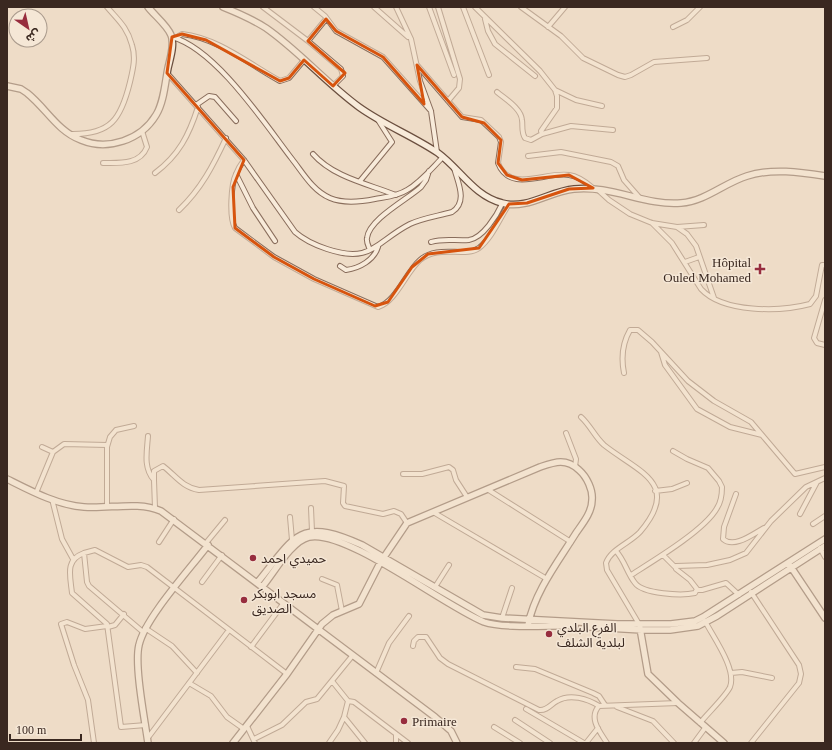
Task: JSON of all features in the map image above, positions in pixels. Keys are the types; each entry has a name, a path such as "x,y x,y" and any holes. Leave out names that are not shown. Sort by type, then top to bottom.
{"street":[{"path":"68,133 90,134 99,132 113,121 123,105 132,74 134,54 130,38 124,25 108,7"},
{"path":"148,7 174,37 192,47 212,63 238,89 310,183 323,194 345,202 360,202 396,195 411,187 443,157"},
{"path":"224,7 256,22 267,29 333,86 376,118 437,152 454,166 481,193 502,204 527,203 569,189 595,189 618,192 664,203 688,202 705,196 747,176 756,174 786,172 825,176"},
{"path":"263,7 308,41 343,72 343,76 333,86"},
{"path":"314,7 336,31 383,56 431,112"},
{"path":"374,7 411,40"},
{"path":"396,7 411,40 420,81 431,112 437,152"},
{"path":"429,7 454,75"},
{"path":"438,7 460,79 459,88 448,101"},
{"path":"463,7 489,75"},
{"path":"475,7 540,71 555,90 576,100 602,106"},
{"path":"521,7 561,36 583,58 625,77 654,62 707,58"},
{"path":"548,27 565,7"},
{"path":"673,27 687,20 700,7"},
{"path":"485,18 488,31 495,44 534,76"},
{"path":"308,41 326,19"},
{"path":"174,37 182,34 206,40 280,81 289,78 304,60"},
{"path":"7,86 21,89 31,96 68,133 82,140 102,144 126,141 142,131 158,110 174,37"},
{"path":"416,65 462,117 481,120 499,137 501,142 498,163 507,175 522,180 568,174 595,189 623,210 652,223 677,227 704,225"},
{"path":"167,73 244,160 284,219 305,240 340,253 360,254 378,247 412,224 452,212 457,209 461,200 461,194 454,166"},
{"path":"542,134 541,130 556,111 558,105 555,90"},
{"path":"497,92 520,113 522,119 522,134 525,138 531,140 563,126 583,126 613,130"},
{"path":"155,173 177,154 186,138 197,106 209,96 215,97 236,121"},
{"path":"360,181 392,142 376,118"},
{"path":"103,163 130,162 138,158 147,147 142,131"},
{"path":"179,210 190,199 207,177 226,138"},
{"path":"528,156 561,152 611,162 618,166 624,180 639,197"},
{"path":"313,154 322,163 331,168 396,195"},
{"path":"244,160 236,174 233,187 232,214 235,228 274,257 314,280 378,307 390,300 412,267 428,254 472,251 482,246 509,204"},
{"path":"370,250 367,238 371,229 380,218 422,187 429,170"},
{"path":"236,174 253,208 275,241"},
{"path":"431,242 444,238 468,240 476,237 485,228 502,204"},
{"path":"652,223 670,240 704,292 714,300 744,307 765,308 810,304 816,296 822,265 825,265"},
{"path":"677,227 694,241 714,300"},
{"path":"340,266 346,270 364,263 374,256 378,247"},
{"path":"685,262 699,257"},
{"path":"698,283 706,280"},
{"path":"825,300 814,338 817,343 825,345"},
{"path":"624,373 622,353 625,339 630,330 638,330 688,381 714,401 750,422 795,474 825,467"},
{"path":"661,352 665,365 697,409 730,428 762,435"},
{"path":"581,417 586,421 600,441 647,475 656,491 657,506 653,514 635,537 616,551 606,561 607,570 642,630 648,674 705,728 724,743"},
{"path":"107,507 107,445 116,430 134,426"},
{"path":"566,433 576,458 575,467"},
{"path":"148,436 147,467 154,480"},
{"path":"36,493 53,452 64,444 107,445"},
{"path":"42,447 53,452"},
{"path":"631,575 663,555 710,518 718,507 722,489 719,481 708,468 673,451"},
{"path":"233,743 287,674 317,629 325,621 358,604 380,563 407,523 467,496 558,460 566,462 582,473 589,485 592,501 589,513 540,592 529,623"},
{"path":"155,508 154,472 163,466 182,483 191,488 200,490 325,481 344,486 343,503 345,506 383,514 394,511 401,514 407,523"},
{"path":"403,474 422,474 450,467 453,470 456,480 467,496"},
{"path":"675,567 679,565 707,565 730,560 746,554 766,527 806,487 825,478"},
{"path":"7,479 36,493 69,505 155,508 174,519 283,604 442,723 451,731 457,743"},
{"path":"800,514 817,481"},
{"path":"656,491 672,489 687,483"},
{"path":"487,489 571,542"},
{"path":"736,494 724,527 722,539 733,543 766,527"},
{"path":"52,499 62,539 73,559 70,571 73,595 103,619 108,626 108,639 121,727 146,725"},
{"path":"311,508 312,531"},
{"path":"433,512 547,579"},
{"path":"813,524 825,516"},
{"path":"290,517 292,540"},
{"path":"159,542 174,519"},
{"path":"148,741 138,661 138,646 144,630 225,520"},
{"path":"257,583 292,540 304,532 312,531 349,539 384,557 478,613 529,623 642,630 670,630 698,626 739,595 750,591"},
{"path":"262,587 291,549 301,541 311,536 323,537 346,544 453,606 484,622 500,624 684,623 704,620 790,565 825,539"},
{"path":"790,565 823,547 825,557"},
{"path":"73,559 84,553 95,550 128,567 143,565 287,674"},
{"path":"616,551 623,558 638,587 646,591 692,594 697,590 726,583 739,595"},
{"path":"84,553 88,584 144,630 172,646 197,673"},
{"path":"663,555 694,584 697,590"},
{"path":"202,582 222,556"},
{"path":"435,587 449,565"},
{"path":"790,565 825,618"},
{"path":"322,579 337,585 342,611"},
{"path":"502,618 512,588"},
{"path":"750,591 794,656 802,674 800,683 751,743"},
{"path":"250,647 283,604"},
{"path":"94,743 88,700 74,665 61,624 67,622 85,629 114,626 124,614"},
{"path":"376,673 389,643 409,616"},
{"path":"700,723 728,690 731,684 731,674 704,620"},
{"path":"148,741 229,630"},
{"path":"413,646 414,641 418,637 426,637 440,658 448,664 539,710 545,710 559,700 566,698 587,699 599,706 678,703"},
{"path":"189,683 211,696 227,717 245,728 253,741 282,725 306,702 317,699 353,655"},
{"path":"516,667 535,669 593,693 599,696 606,705"},
{"path":"731,674 742,672 772,678"},
{"path":"332,682 348,701 354,702 408,743"},
{"path":"329,743 338,730 344,717 343,715 348,701"},
{"path":"599,706 594,716 598,728 607,743"},
{"path":"614,706 653,721 661,727 674,743"},
{"path":"526,709 585,743 598,728"},
{"path":"344,717 366,743"},
{"path":"515,720 550,743"},
{"path":"494,727 520,743"},
{"path":"694,743 705,728"},
{"path":"396,734 396,743"}],"highlighted area":[{"path":"326,19 336,31 383,57 424,104 417,65 462,117 484,123 501,140 498,163 507,175 522,180 569,175 593,188 569,189 527,203 509,204 479,248 428,254 412,267 388,302 375,306 314,279 274,257 235,228 233,187 244,160 167,73 172,37 182,34 206,40 280,81 289,78 304,60 333,86 345,73 308,41"}],"place":[{"name":"Hôpital Ouled Mohamed","path":"760,269"},
{"name":"حميدي احمد","path":"253,558"},
{"name":"مسجد ابوبكر الصديق","path":"244,600"},
{"name":"الفرع البلدي لبلدية الشلف","path":"549,634"},
{"name":"Primaire","path":"404,721"}]}
